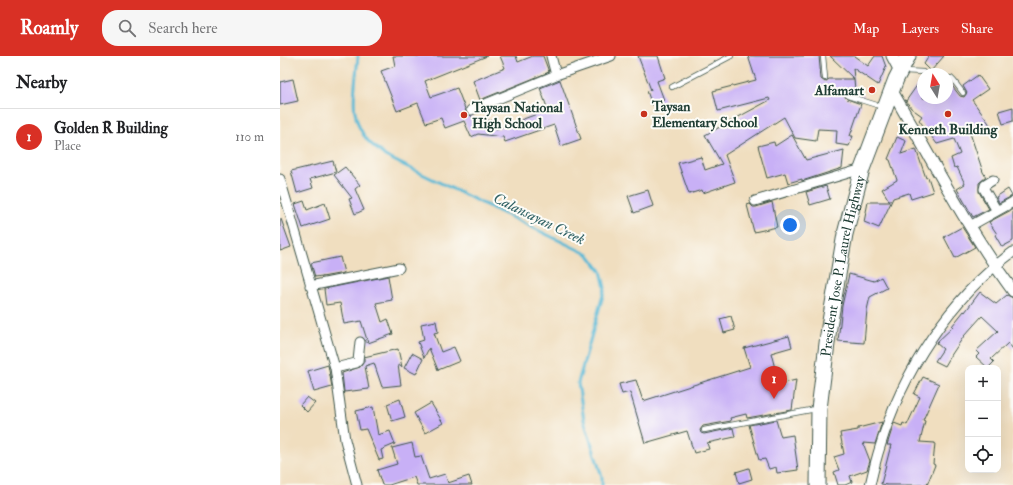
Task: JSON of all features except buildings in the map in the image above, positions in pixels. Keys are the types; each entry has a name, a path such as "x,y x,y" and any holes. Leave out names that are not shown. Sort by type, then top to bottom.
{"highway":[{"name":"President Jose P. Laurel Highway","path":"818,485 819,409 829,328 845,234 862,169 900,71 908,56"}],"street":[{"path":"551,56 556,75"},
{"path":"471,110 556,75 611,56"},
{"path":"892,56 900,71"},
{"path":"892,91 970,226 1013,291"},
{"path":"755,201 862,169"},
{"path":"280,179 285,210 335,368 345,440 357,485"},
{"path":"993,180 985,185 984,189 998,211"},
{"path":"970,226 1013,202"},
{"path":"870,485 880,446 892,411 912,369 954,307 995,265 1013,252"},
{"path":"310,286 399,268"},
{"path":"335,368 356,363 358,361 360,342"}],"lane":[{"path":"672,88 731,56"},
{"path":"823,56 825,78"},
{"path":"900,71 917,72"},
{"path":"953,80 963,94"},
{"path":"848,96 885,108"},
{"path":"704,430 819,409"}],"waterway":[{"name":"Calansayan Creek","path":"358,56 354,100 355,111 357,122 362,132 373,146 385,156 589,255 601,271 605,288 578,383 584,420 602,477 602,485"}],"place":[{"name":"Alfamart","path":"872,90"},
{"name":"Taysan Elementary School","path":"644,114"},
{"name":"Kenneth Building","path":"948,114"},
{"name":"Taysan National High School","path":"464,115"},
{"name":"Golden R Building","path":"774,399"}]}
